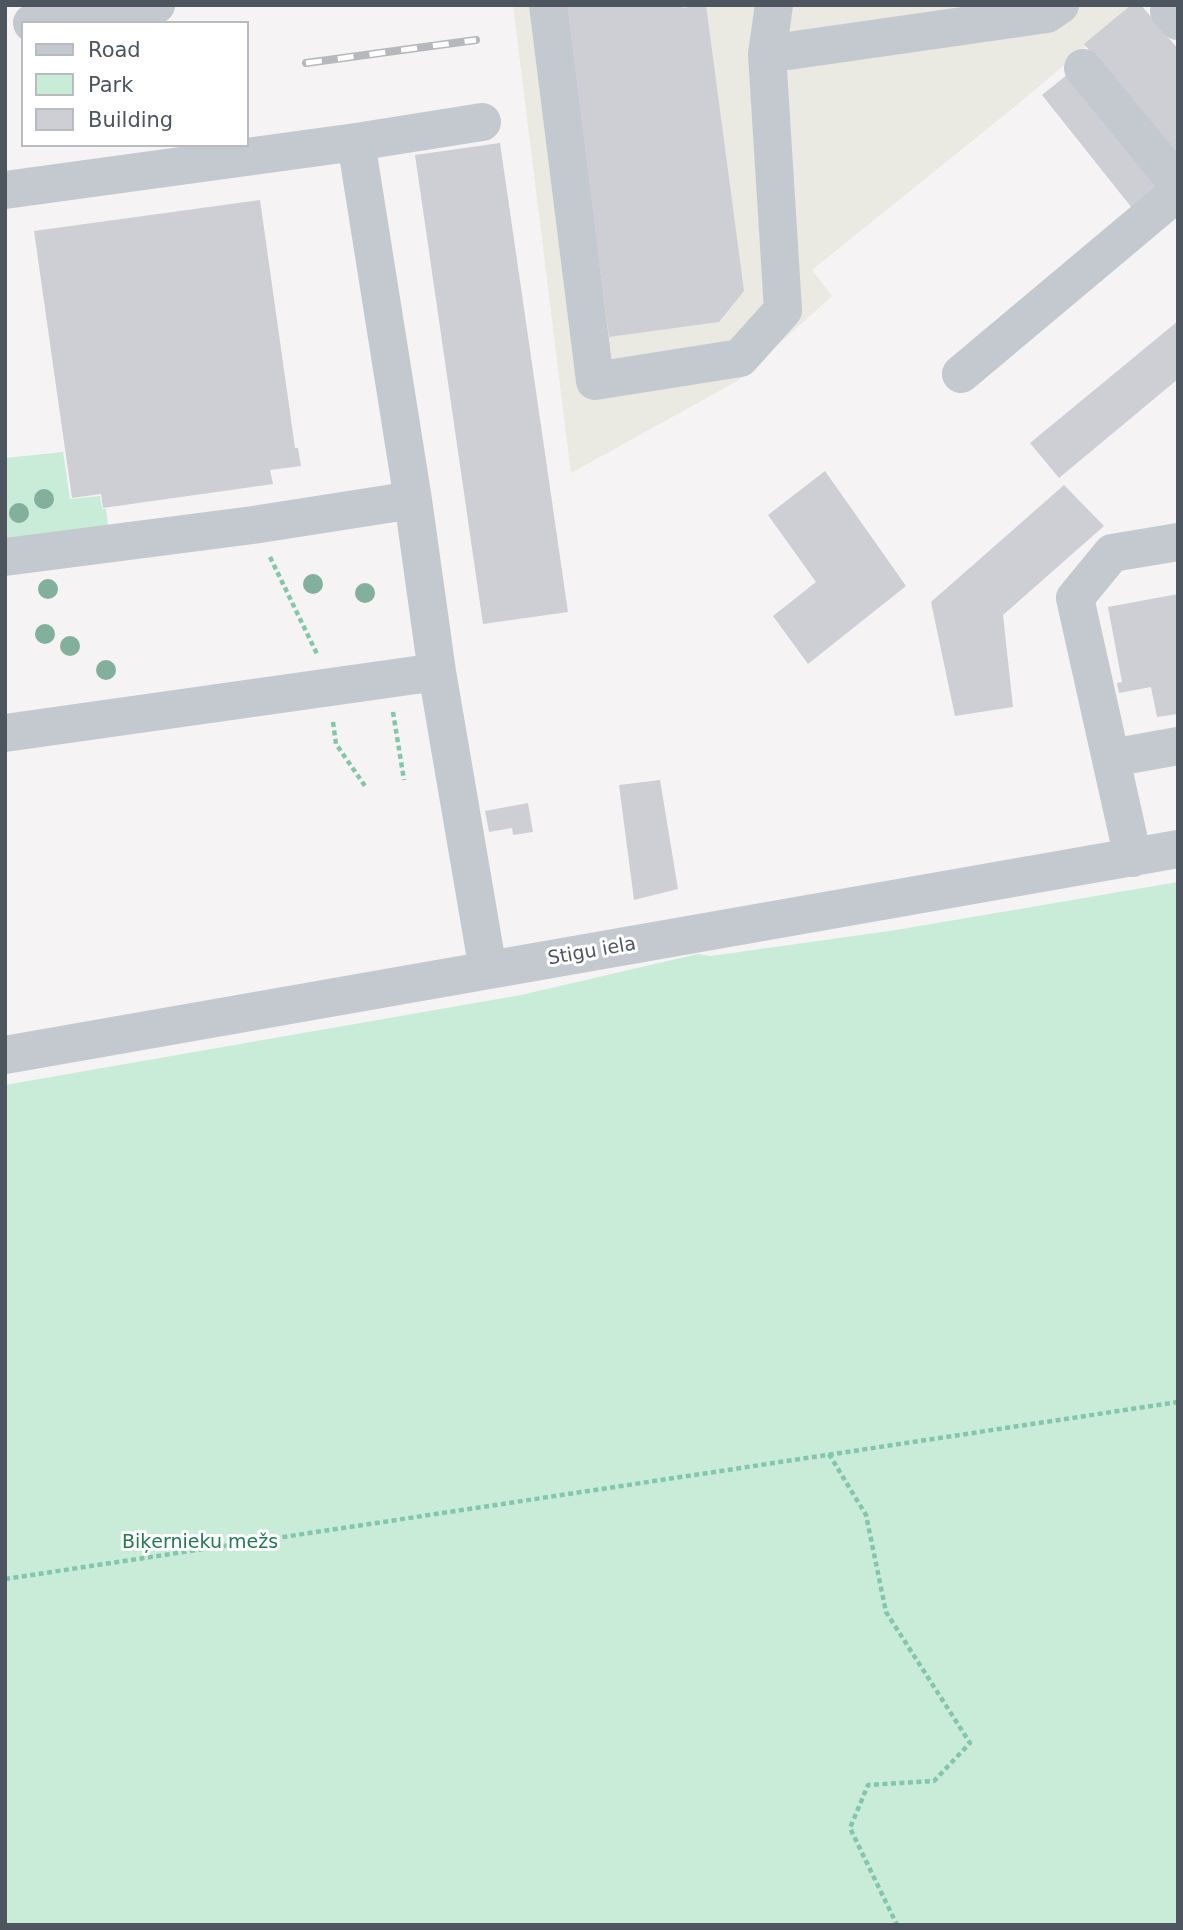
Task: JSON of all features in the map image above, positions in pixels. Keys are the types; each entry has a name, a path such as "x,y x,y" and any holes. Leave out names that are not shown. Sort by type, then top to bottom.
{"street":[{"path":"46,21 156,5"},
{"path":"548,5 595,381 740,358 783,310 767,54 774,5"},
{"path":"767,54 1047,14 1060,5"},
{"path":"1083,68 1178,184"},
{"path":"5,190 482,122"},
{"path":"356,142 413,500 437,672 488,970"},
{"path":"961,374 1178,192"},
{"path":"5,557 270,507 413,500"},
{"path":"1133,858 1075,598 1112,553 1178,542"},
{"path":"5,733 437,672"},
{"path":"1111,758 1178,746"},
{"name":"Stigu iela","path":"5,1055 1178,849"}],"path":[{"path":"388,679 404,780"},
{"path":"5,1579 1178,1402"},
{"path":"830,1454 866,1515 886,1612 970,1743 934,1781 868,1785 850,1828 897,1925"}],"shaded area":[{"path":"513,5 1135,5 1018,104 812,270 832,296 739,380 571,473"}],"green space":[{"path":"63,452 70,499 100,496 102,509 106,509 109,533 5,544 5,458"},
{"name":"Biķernieku mežs","path":"1178,882 1178,1925 5,1925 5,1085 521,995 698,954 711,956 896,930"}],"building":[{"path":"565,5 682,5 682,8 706,5 744,291 719,322 609,337"},
{"path":"1131,5 1141,5 1178,49 1178,157 1084,44"},
{"path":"1068,74 1158,187 1132,208 1042,95"},
{"path":"500,143 568,612 483,624 415,155"},
{"path":"260,200 295,448 298,448 301,466 270,470 273,484 103,508 101,494 72,498 34,231"},
{"path":"1178,321 1178,379 1059,478 1030,443"},
{"path":"825,471 906,586 808,664 773,616 816,582 768,515"},
{"path":"1064,485 1104,526 1003,615 1013,707 955,716 931,602"},
{"path":"1178,594 1178,714 1157,717 1151,687 1119,693 1117,683 1122,682 1108,607"},
{"path":"660,780 678,889 634,900 619,785"},
{"path":"528,803 533,832 513,835 512,828 489,832 485,811"}],"railway":[{"path":"306,63 476,40"}]}
